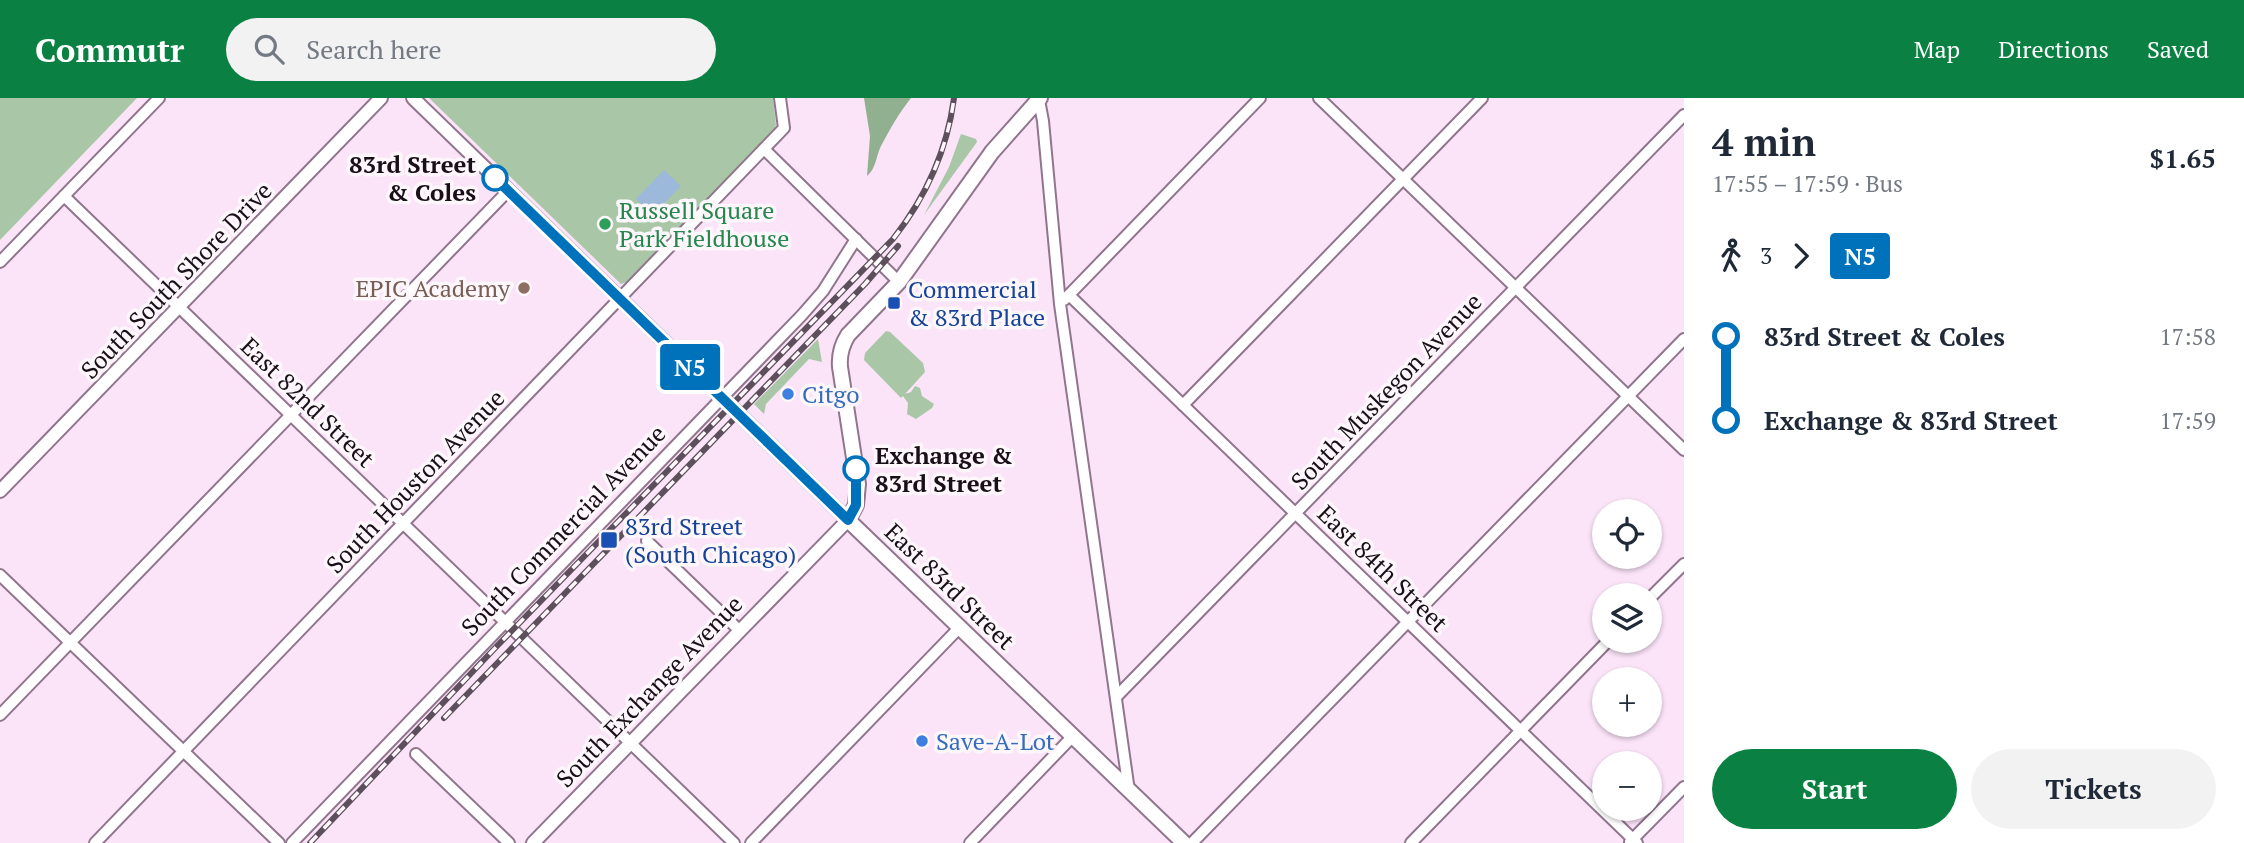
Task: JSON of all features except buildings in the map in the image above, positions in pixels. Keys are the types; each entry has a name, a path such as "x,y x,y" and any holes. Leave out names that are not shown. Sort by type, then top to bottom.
{"main road":[{"path":"899,282 992,152 1040,99"},
{"name":"South Exchange Avenue","path":"848,520 856,505 858,484 839,357 848,335 899,282"},
{"name":"East 83rd Street","path":"848,520 1184,843"}],"street":[{"path":"0,262 159,98"},
{"name":"South South Shore Drive","path":"0,491 381,98"},
{"name":"East 83rd Street","path":"412,98 848,520"},
{"name":"South Houston Avenue","path":"95,843 784,128 780,98"},
{"path":"1060,304 1260,98"},
{"path":"1319,98 1684,450"},
{"path":"1183,404 1482,98"},
{"path":"1040,99 1060,304 1129,791"},
{"name":"South Muskegon Avenue","path":"1117,696 1684,115"},
{"path":"764,149 899,282"},
{"path":"0,715 508,191"},
{"name":"East 82nd Street","path":"64,196 734,843"},
{"name":"South Commercial Avenue","path":"292,843 812,304 856,239"},
{"name":"East 84th Street","path":"1069,295 1633,842"},
{"path":"1192,843 1684,339"},
{"name":"South Exchange Avenue","path":"533,843 848,520"},
{"path":"647,541 740,631"},
{"path":"1662,586 1684,564"},
{"path":"0,575 279,843"},
{"path":"751,843 960,627"},
{"path":"1411,843 1596,653"},
{"path":"970,843 1073,736"},
{"path":"416,754 509,843"},
{"path":"1633,842 1684,787"}],"green space":[{"path":"0,98 137,98 0,240"},
{"path":"429,98 773,98 776,125 774,132 627,282 621,284"},
{"path":"864,98 911,98 888,133 867,176 870,136"},
{"path":"961,134 976,139 977,142 924,215 949,167"},
{"path":"886,331 923,363 925,372 905,394 911,392 915,386 920,388 922,396 934,404 916,419 907,414 908,403 903,396 901,398 864,360 865,353"},
{"path":"818,339 822,362 809,359 766,404 764,414 754,404"}],"water":[{"path":"664,170 681,186 653,215 636,199"}],"railway":[{"path":"310,843 497,646 893,239 915,207 933,173 946,136 954,98"},
{"path":"444,718 865,284 898,246"}],"bus line":[{"name":"N5","path":"495,178 848,520 858,495 856,469"}],"place":[{"name":"83rd Street & Coles","path":"495,178"},
{"name":"Russell Square Park Fieldhouse","path":"605,224"},
{"name":"EPIC Academy","path":"524,288"},
{"name":"Commercial & 83rd Place","path":"894,303"},
{"name":"Citgo","path":"788,394"},
{"name":"Exchange & 83rd Street","path":"856,469"},
{"name":"83rd Street (South Chicago)","path":"609,540"},
{"name":"Save-A-Lot","path":"922,741"}]}
